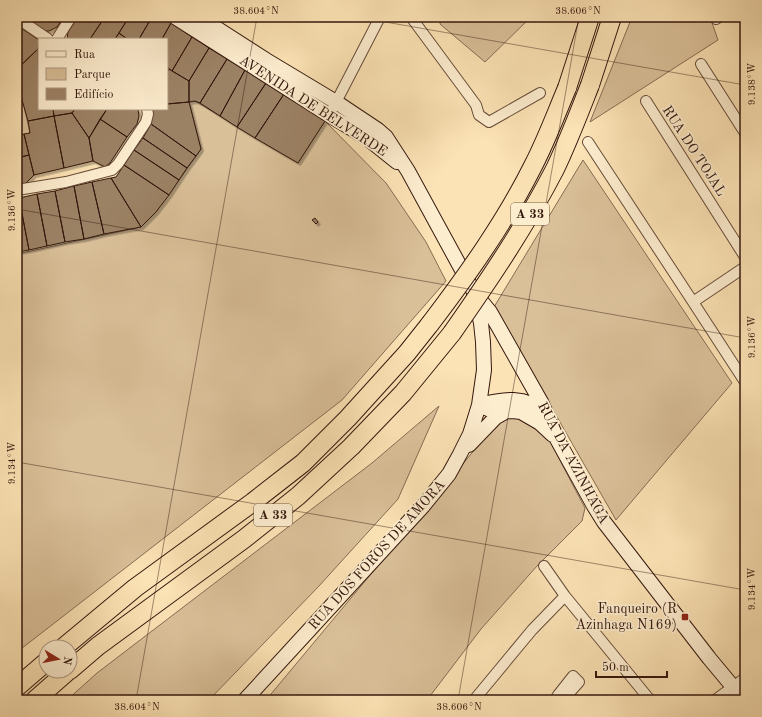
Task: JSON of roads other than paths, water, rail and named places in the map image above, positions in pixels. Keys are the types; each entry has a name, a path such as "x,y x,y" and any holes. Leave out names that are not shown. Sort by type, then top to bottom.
{"highway":[{"name":"A 33","path":"73,639 135,588 253,502 303,463 348,418 407,353 452,294 509,210 533,166 566,88 590,17"},
{"name":"A 33","path":"78,663 98,646 244,539 298,496 351,447 403,393 452,333 495,271 528,218 555,168 590,85 612,17"},
{"path":"17,681 38,667"},
{"path":"17,687 38,668"},
{"name":"A 33","path":"35,700 59,679"}],"main road":[{"name":"AVENIDA DE BELVERDE","path":"175,17 367,138 384,150 408,171"},
{"name":"AVENIDA DE BELVERDE","path":"198,17 336,102 378,130 386,137 408,171"},
{"name":"RUA DOS FOROS DE AMORA","path":"245,700 423,506 449,474 470,434 479,405 484,370 483,342 481,323 474,292 408,171"},
{"name":"RUA DA AZINHAGA","path":"474,292 490,312 547,415 557,439 604,522 700,647 744,700"},
{"path":"479,405 504,400 523,400 533,404 547,415"},
{"path":"479,405 495,412 521,412 540,423 557,439"},
{"path":"460,454 496,417 507,411"}],"street":[{"path":"58,38 71,17"},
{"path":"329,115 380,17"},
{"path":"411,17 476,104 479,115 489,122 540,93"},
{"path":"17,18 47,38"},
{"path":"702,64 745,133"},
{"name":"RUA DO TOJAL","path":"646,101 745,257"},
{"path":"17,190 66,182 112,170 118,164 146,122 147,110"},
{"path":"588,142 745,382"},
{"path":"693,302 745,267"},
{"path":"544,566 566,596 650,700"},
{"path":"474,700 532,630 566,596"},
{"path":"556,700 558,695 573,676 579,682 563,700"},
{"path":"715,700 732,686 745,678"}],"place":[{"name":"Fanqueiro (R Azinhaga N169)","path":"685,617"}]}
